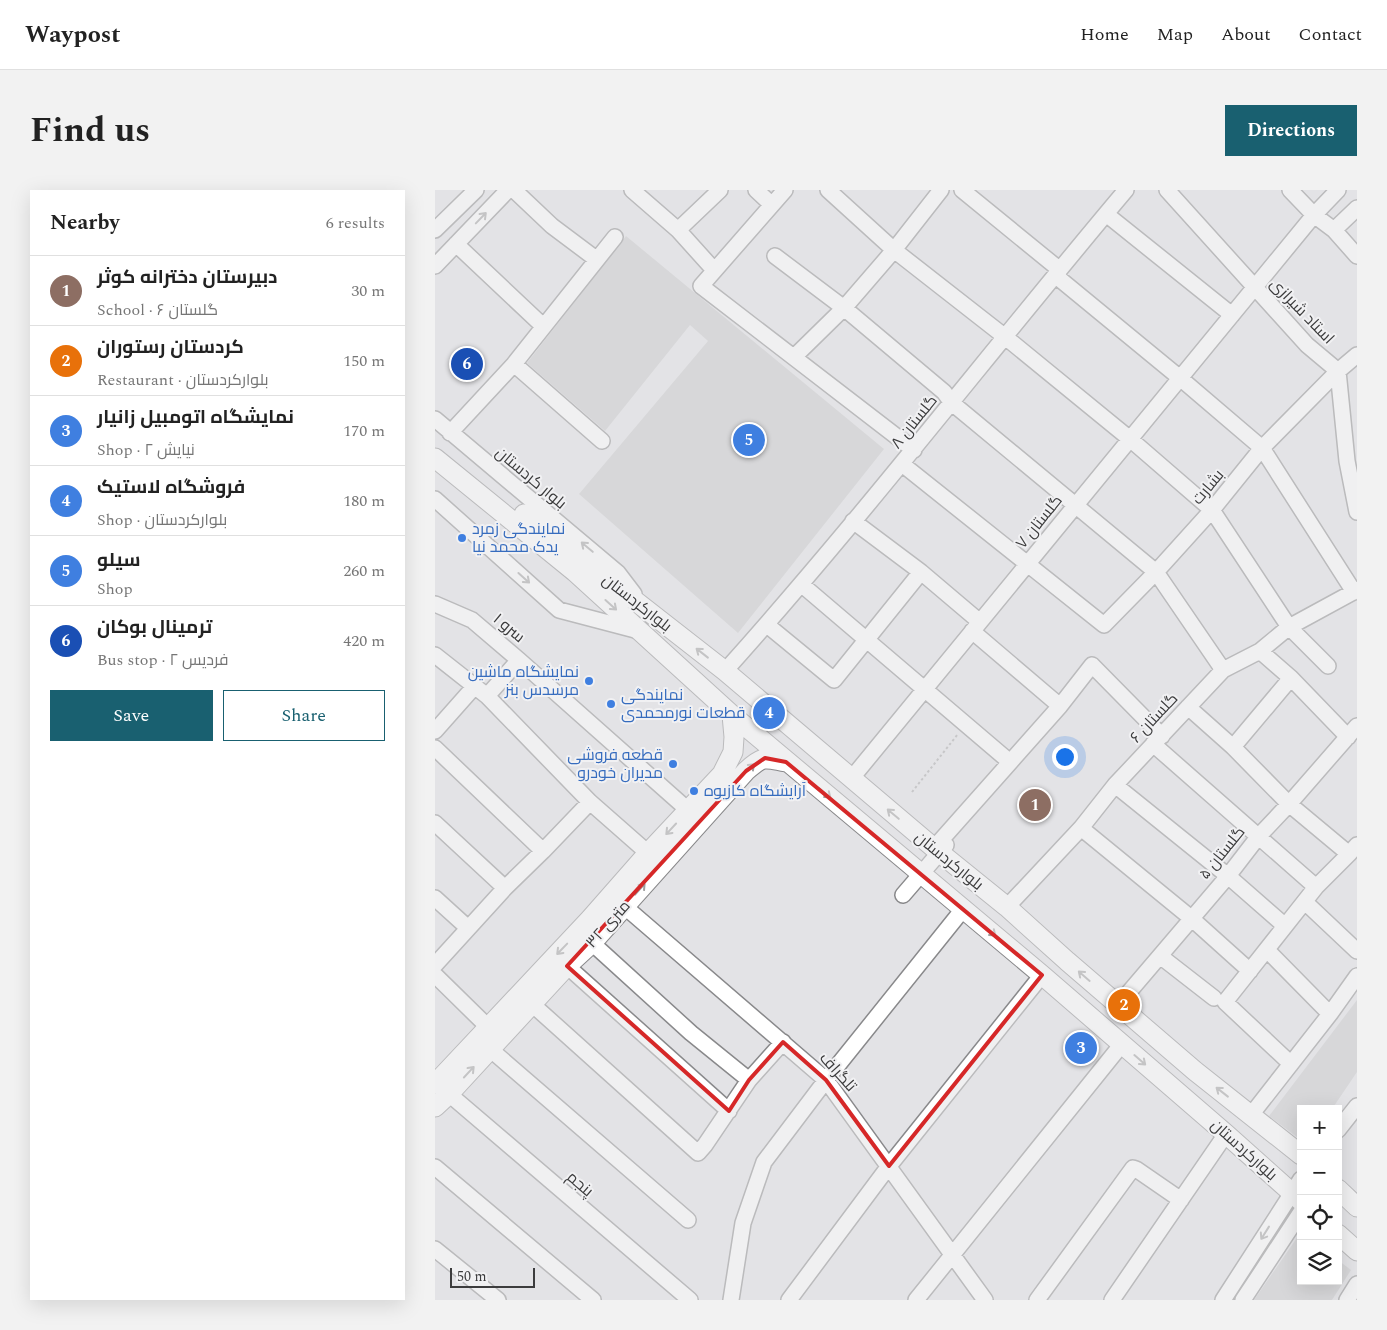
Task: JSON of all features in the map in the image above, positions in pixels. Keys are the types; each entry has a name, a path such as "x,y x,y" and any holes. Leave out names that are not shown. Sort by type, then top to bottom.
{"main road":[{"name":"بلوارکردستان","path":"443,438 594,570 725,672 851,779 941,847 1067,961 1195,1071 1297,1152"},
{"name":"بلوارکردستان","path":"435,458 575,572 786,762 964,908 1226,1134 1297,1190"},
{"name":"۳۲ متری","path":"435,1107 442,1089 488,1027 591,920 648,853 722,774 733,752 732,715"},
{"name":"۳۲ متری","path":"442,1089 491,1049 567,966 592,943 746,771 759,760 765,758 786,762"},
{"path":"1342,1193 1357,1207"},
{"path":"1342,1238 1357,1251"}],"street":[{"path":"435,230 475,190"},
{"path":"435,266 509,190"},
{"path":"513,190 552,226 596,259"},
{"path":"632,190 678,230 714,270"},
{"path":"678,230 720,190"},
{"path":"756,190 771,204"},
{"path":"785,190 701,286 914,450"},
{"path":"828,190 894,250 1004,336 1130,439 1212,510 1289,627 1329,666"},
{"path":"794,358 844,308 894,250 941,190"},
{"path":"962,190 1262,448 1355,591"},
{"name":"گلستان ۸","path":"725,672 767,625 914,450 1004,336 1126,190"},
{"name":"استاد شیرازی","path":"1167,190 1307,345 1338,371"},
{"path":"1291,190 1314,215 1334,230 1357,256"},
{"name":"گلستان ۷","path":"851,779 1314,215 1338,190"},
{"path":"1334,230 1357,208"},
{"path":"1106,214 1232,315"},
{"path":"443,438 513,364 615,237"},
{"path":"456,244 543,326"},
{"path":"775,256 844,308 944,392 951,404 1156,572 1223,670"},
{"name":"بشارت","path":"1028,564 1104,625 1156,572 1212,510 1262,448 1338,371 1357,355"},
{"path":"513,364 602,441"},
{"path":"1338,371 1347,461 1357,512"},
{"name":"بلوار کردستان","path":"435,419 443,438 618,573 644,608"},
{"path":"902,464 1028,564"},
{"name":"بلوارکردستان","path":"435,499 559,610 641,632"},
{"path":"853,521 921,572 1060,706"},
{"path":"767,625 833,680 921,572"},
{"path":"801,584 1010,762"},
{"name":"گلستان ۶","path":"1007,907 1081,828 1115,785 1223,670 1260,651 1289,627 1355,591"},
{"name":"سرو ۱","path":"435,604 472,620 688,810"},
{"path":"1260,651 1353,732"},
{"path":"435,655 487,696 590,802 648,853"},
{"path":"487,696 519,660"},
{"path":"903,895 1010,762 1060,706 1092,665 1157,740 1258,837 1316,887"},
{"path":"1233,747 1291,678"},
{"path":"435,731 474,687"},
{"path":"1188,707 1233,747 1289,804 1353,850 1316,887 1284,925 1250,971 1219,1000"},
{"name":"گلستان ۵","path":"1118,1005 1228,876 1258,837 1353,732"},
{"path":"435,748 543,851"},
{"path":"1115,785 1228,876 1284,925"},
{"path":"435,965 505,888 590,802"},
{"path":"435,823 505,888"},
{"path":"1081,828 1191,918 1250,971"},
{"path":"435,898 468,928"},
{"path":"1305,902 1357,951"},
{"name":"تلگراف","path":"624,906 826,1080 985,1300"},
{"path":"731,1300 743,1223 765,1162 826,1080 964,908"},
{"path":"592,943 691,1033 744,1075"},
{"path":"1267,950 1330,1014"},
{"path":"1160,956 1219,1000 1291,1064"},
{"path":"567,966 729,1111"},
{"path":"435,975 488,1027"},
{"path":"794,1298 889,1166 1042,975"},
{"path":"1251,1115 1330,1014 1357,976"},
{"path":"532,1004 698,1153 729,1111 744,1075 783,1042"},
{"path":"915,1300 1122,1044"},
{"path":"491,1049 688,1220"},
{"name":"پنجم","path":"442,1089 690,1300"},
{"path":"1342,1125 1357,1106"},
{"path":"1112,1300 1226,1134"},
{"path":"435,1167 593,1300"},
{"path":"1037,1300 1133,1168 1136,1168 1181,1200"},
{"path":"1223,1300 1297,1192"},
{"path":"1243,1300 1297,1218"},
{"path":"435,1249 498,1300"},
{"path":"1347,1300 1357,1284"}],"path":[{"path":"912,792 966,724"}],"highlighted area":[{"path":"765,758 786,762 1042,975 889,1166 826,1080 783,1042 749,1080 729,1111 567,966 746,771"}],"building":[{"path":"626,236 884,449 738,633 579,494 708,341 690,325 605,431 527,363"},
{"path":"1357,1000 1357,1072 1335,1105 1297,1105 1297,1137 1269,1116"},
{"path":"1297,1238 1297,1285 1342,1285 1332,1300 1254,1300"},
{"path":"1342,1263 1351,1270 1342,1284"}],"place":[{"name":"ترمینال بوکان","path":"467,364"},
{"name":"سیلو","path":"749,440"},
{"name":"نمایندگی زمرد یدک محمد نیا","path":"462,538"},
{"name":"نمایشگاه ماشین مرسدس بنز","path":"589,681"},
{"name":"نمایندگی قطعات نورمحمدی","path":"611,704"},
{"name":"فروشگاه لاستیک","path":"769,713"},
{"name":"قطعه فروشی مدیران خودرو","path":"673,764"},
{"name":"آرایشگاه کازیوه","path":"694,791"},
{"name":"دبیرستان دخترانه کوثر","path":"1035,805"},
{"name":"کردستان رستوران","path":"1124,1005"},
{"name":"نمایشگاه اتومبیل زانیار","path":"1081,1048"}]}
